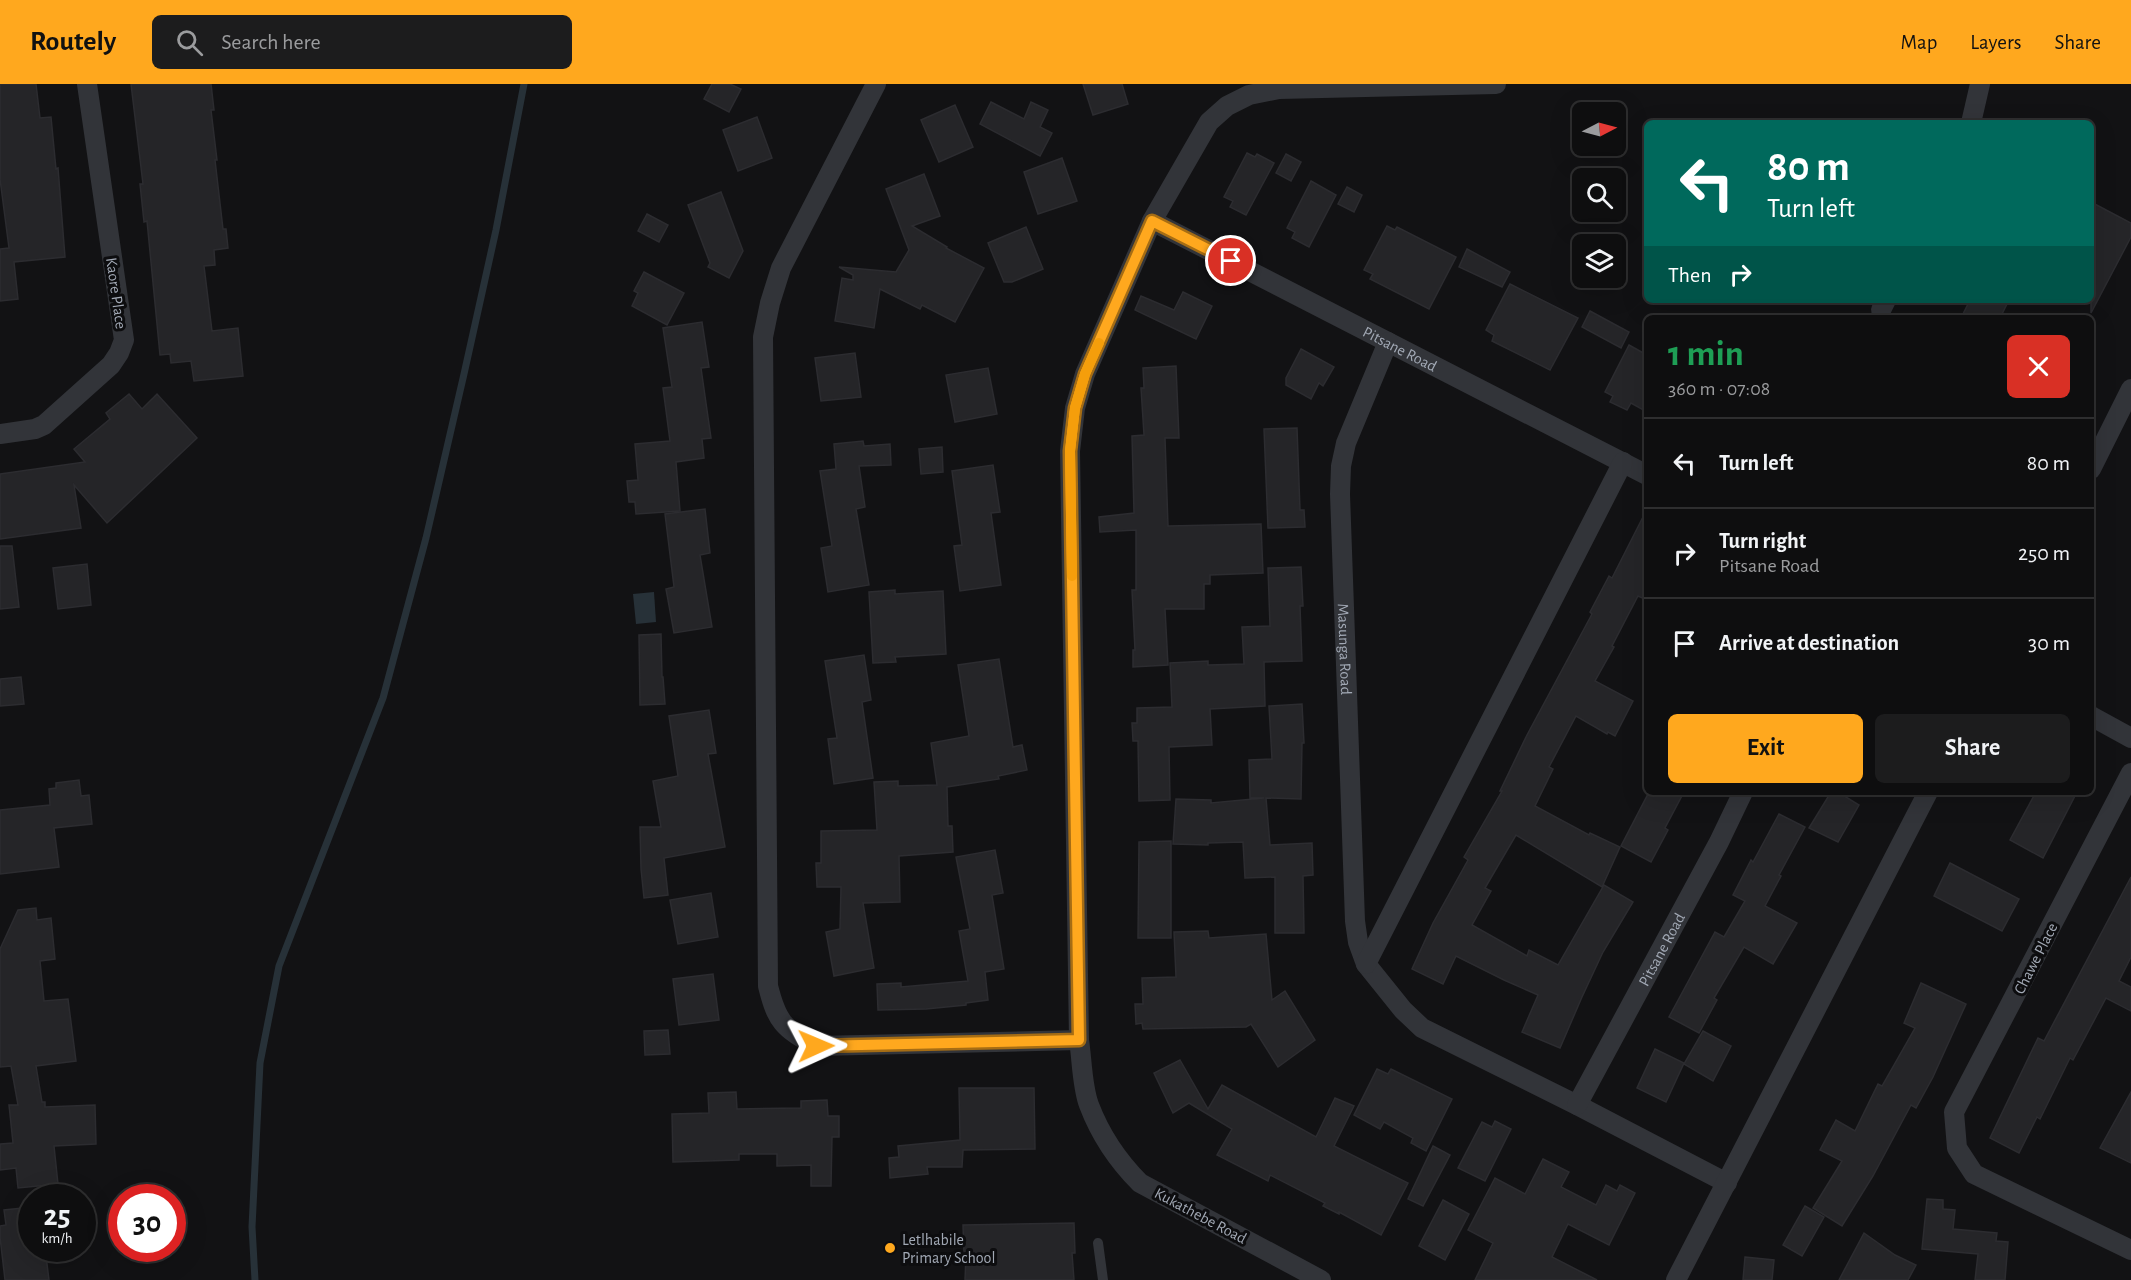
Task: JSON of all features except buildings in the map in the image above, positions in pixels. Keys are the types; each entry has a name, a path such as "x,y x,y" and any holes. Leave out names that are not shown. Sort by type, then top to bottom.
{"street":[{"name":"Kaore Place","path":"0,434 35,429 44,425 111,365 124,340 87,84"},
{"path":"876,84 781,267 763,337 768,986 774,1012 789,1031 816,1046 1079,1040"},
{"name":"Kukathebe Road","path":"1321,1280 1140,1183 1121,1164 1100,1129 1088,1103 1079,1040 1070,451 1075,408 1085,374 1152,221 1209,122 1227,106 1249,96 1279,89 1496,84"},
{"path":"1972,120 1980,84"},
{"name":"Pitsane Road","path":"1152,221 1644,473"},
{"name":"Masunga Road","path":"1366,964 1358,942 1355,921 1340,484 1346,443 1388,342"},
{"path":"2094,463 2131,389"},
{"path":"1623,462 1366,964 1403,1010 1422,1028 1577,1105 1726,1184"},
{"path":"2094,718 2131,738"},
{"name":"Chawe Place","path":"2131,773 1954,1113 1957,1148 1974,1174 2131,1250"},
{"name":"Pitsane Road","path":"1577,1105 1719,842 1742,795"},
{"path":"1676,1280 1926,795"}],"lane":[{"path":"1098,1243 1103,1280"}],"shaded area":[{"path":"654,592 656,622 636,624 633,594"}],"waterway":[{"path":"255,1280 252,1227 260,1063 279,966 383,698 426,538 464,374 496,230 524,84"}],"slow traffic":[{"path":"1072,576 1070,451 1075,408 1085,374 1099,343"}],"place":[{"name":"Letlhabile Primary School","path":"890,1248"}],"route":[{"path":"816,1046 1079,1040 1070,451 1075,408 1085,374 1152,221 1231,261"}]}
